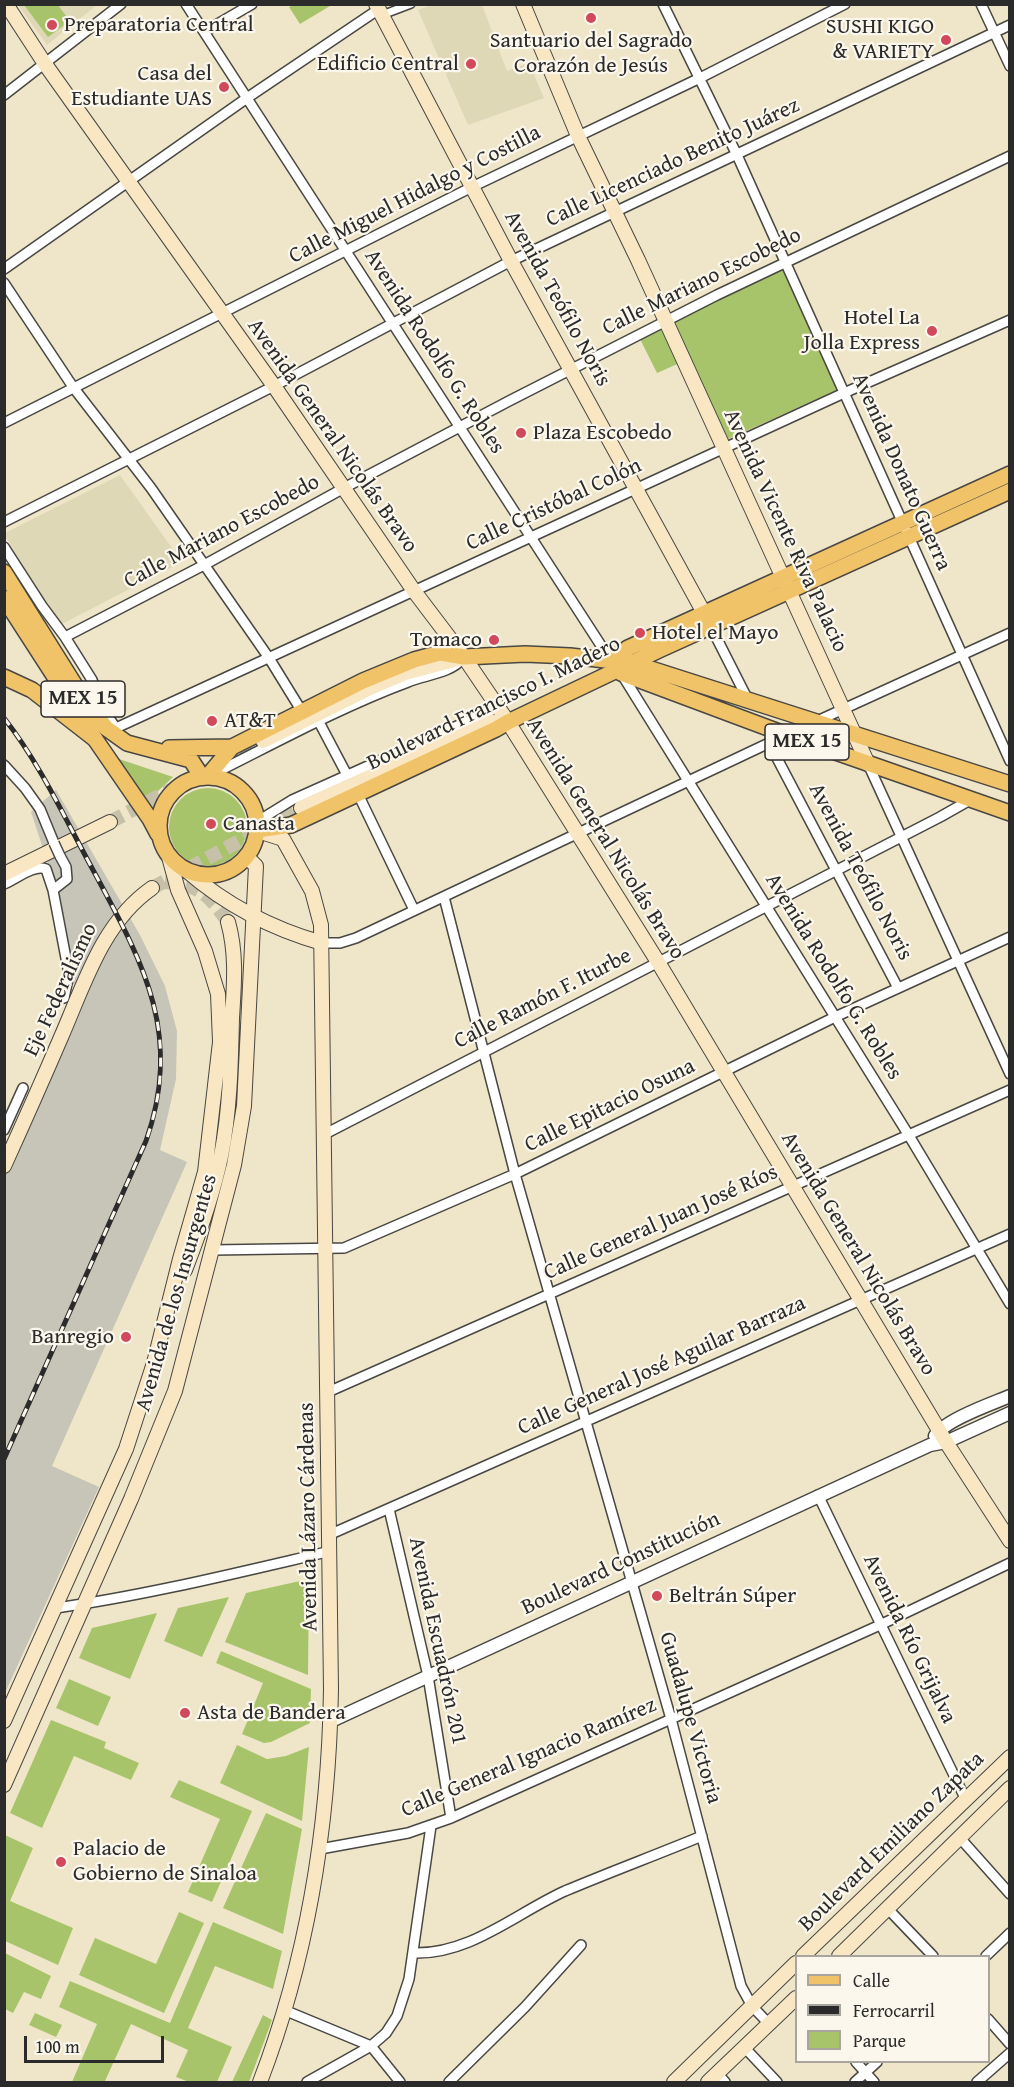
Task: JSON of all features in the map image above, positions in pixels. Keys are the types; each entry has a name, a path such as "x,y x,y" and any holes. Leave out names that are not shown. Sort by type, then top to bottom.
{"main road":[{"name":"Avenida General Nicolás Bravo","path":"6,4 45,64 274,386 414,591 464,657 508,722 658,962 946,1442 1010,1542"},
{"name":"Avenida Vicente Riva Palacio","path":"523,4 578,136 666,321 868,764"},
{"name":"Avenida Teófilo Noris","path":"379,9 511,261 707,620"},
{"name":"Boulevard Francisco I. Madero","path":"258,827 291,825 358,794 496,729 620,667 707,620 786,584 902,523 1010,474"},
{"name":"Boulevard Francisco I. Madero","path":"786,584 909,537 1010,491"},
{"name":"MEX 15","path":"4,572 97,718 127,743 191,760 205,777 232,747 302,710 363,681 414,660 440,653 464,657 525,654 570,656 620,667 748,700 1010,784"},
{"name":"MEX 15","path":"4,598 150,819 160,840"},
{"path":"27,608 51,632 80,680 104,711"},
{"name":"Boulevard Francisco I. Madero","path":"620,667 628,648 707,620"},
{"path":"262,741 394,678 423,667 464,657"},
{"name":"MEX 15","path":"620,667 787,735 1010,813"},
{"path":"4,677 32,690 95,739"},
{"path":"301,808 492,722 508,722"},
{"path":"146,748 232,747"},
{"path":"187,871 203,876 220,874 235,868 247,857 255,844 258,827 251,801 237,786 225,779 205,777 188,781 167,799 161,812 159,826 160,840 169,857 216,895 295,936 322,944"},
{"path":"4,874 110,822"},
{"name":"Avenida Lázaro Cárdenas","path":"258,827 283,839 308,883 318,911 322,944 331,1534 331,1721 320,1848 302,1949 260,2082"},
{"name":"Avenida de los Insurgentes","path":"4,1721 126,1449 154,1363 205,1172 220,1042 218,994 205,951 178,890 169,857"},
{"name":"Avenida de los Insurgentes","path":"4,1785 135,1490 175,1391 213,1250 234,1165 244,1106 256,866 247,857"},
{"name":"Eje Federalismo","path":"4,1166 90,968 110,931 135,900 152,888"},
{"path":"165,1320 196,1241 221,1155 228,1100 235,966 228,922"},
{"name":"Boulevard Emiliano Zapata","path":"804,1955 1010,1757"},
{"name":"Boulevard Emiliano Zapata","path":"840,1955 1010,1788"},
{"name":"Boulevard Emiliano Zapata","path":"674,2082 795,1964"},
{"path":"717,2080 745,2048 795,1999"}],"street":[{"path":"4,95 121,4"},
{"name":"Avenida Rodolfo G. Robles","path":"186,4 531,537 620,667 1010,1304"},
{"path":"204,32 252,4"},
{"path":"4,269 247,98 379,9 411,4"},
{"name":"Avenida Donato Guerra","path":"663,4 737,155 1010,761"},
{"name":"Calle Miguel Hidalgo y Costilla","path":"4,423 472,187 700,78 845,4"},
{"path":"981,4 1010,66"},
{"name":"Calle Licenciado Benito Juárez","path":"4,522 274,386 511,261 1010,25"},
{"name":"Calle Mariano Escobedo","path":"66,637 204,566 344,488 666,321 1010,156"},
{"path":"4,283 73,387 129,460 269,658 302,710"},
{"name":"Calle Cristóbal Colón","path":"104,711 116,728 844,393 1010,320"},
{"path":"4,547 42,606 66,637 92,680 104,711"},
{"path":"707,620 748,700"},
{"path":"815,722 1010,633"},
{"path":"205,777 405,682 456,667 464,657"},
{"name":"Boulevard Francisco I. Madero","path":"258,827 292,800 497,708"},
{"path":"319,722 347,775"},
{"path":"322,944 340,943 356,938 787,735"},
{"name":"Avenida Teófilo Noris","path":"769,743 898,988"},
{"name":"Avenida Vicente Riva Palacio","path":"868,764 1010,1074"},
{"path":"4,765 40,809 66,867 67,879 53,890"},
{"path":"358,794 414,910"},
{"name":"Calle Ramón F. Iturbe","path":"325,1134 970,800"},
{"path":"4,884 34,869 42,867 46,869 53,890 69,974 64,998"},
{"name":"Guadalupe Victoria","path":"444,897 515,1173 671,1719 741,1986 753,2006 769,2024"},
{"name":"Calle Epitacio Osuna","path":"213,1250 344,1248 515,1173 835,1017 1010,937"},
{"path":"4,1130 23,1088"},
{"name":"Calle General Juan José Ríos","path":"328,1392 1010,1090"},
{"name":"Calle General José Aguilar Barraza","path":"331,1534 1010,1234"},
{"path":"930,1444 939,1429 1010,1396"},
{"name":"Boulevard Constitución","path":"331,1721 930,1444 946,1442 1010,1413"},
{"name":"Avenida Río Grijalva","path":"818,1495 966,1800"},
{"name":"Avenida Escuadrón 201","path":"389,1509 428,1676 451,1818"},
{"path":"56,1608 249,1570 331,1551"},
{"name":"Calle General Ignacio Ramírez","path":"320,1848 382,1838 431,1826 451,1818 880,1625 1010,1563"},
{"path":"307,2082 371,2046 386,2032 397,2016 407,1988 431,1826"},
{"path":"413,1953 427,1953 466,1943 566,1891 702,1836"},
{"path":"960,1838 1010,1894"},
{"path":"888,1909 932,1955"},
{"path":"987,1955 1010,1934"},
{"path":"449,2082 525,2007 581,1945"},
{"path":"284,2010 363,2041 371,2046 400,2082"},
{"path":"990,2021 1010,2044"},
{"path":"745,2048 777,2082"},
{"path":"977,2082 1010,2052"},
{"path":"858,2063 874,2082"},
{"path":"855,2082 875,2063"}],"shaded area":[{"name":"Preparatoria Central","path":"18,5 97,5 47,45"},
{"name":"Edificio Central","path":"432,5 482,5 507,71 529,63 544,98 468,125 418,10"},
{"path":"120,475 182,562 60,625 5,533"},
{"path":"56,790 140,935 165,986 177,1031 176,1079 160,1150 187,1162 52,1466 99,1487 5,1693 5,1149 74,986 61,903 31,812"}],"green space":[{"path":"329,4 330,6 300,24 289,7"},
{"path":"24,5 58,5 70,21 48,37"},
{"path":"783,268 837,390 728,439 670,324"},
{"path":"661,328 682,362 657,373 640,339"},
{"path":"110,756 173,777 158,791 150,813"},
{"path":"208,788 223,791 236,799 244,812 247,827 244,842 236,855 223,863 208,866 193,863 180,855 172,842 169,827 172,812 180,799 193,791"},
{"path":"309,1579 308,1675 225,1642 246,1593"},
{"path":"229,1597 202,1657 164,1641 178,1608"},
{"path":"157,1613 130,1679 79,1658 92,1628"},
{"path":"221,1651 311,1689 310,1723 271,1742 264,1743 242,1734 263,1683 216,1663"},
{"path":"69,1679 111,1697 98,1726 56,1708"},
{"path":"51,1720 106,1742 104,1748 139,1763 131,1780 74,1756 42,1828 10,1813"},
{"path":"237,1745 267,1759 286,1756 309,1747 302,1821 220,1783"},
{"path":"179,1780 252,1811 212,1902 188,1892 220,1819 170,1797"},
{"path":"266,1813 302,1829 283,1934 223,1908"},
{"path":"5,1835 33,1848 10,1901 73,1928 58,1965 5,1941"},
{"path":"179,1912 204,1923 164,2013 79,1975 95,1938 156,1964"},
{"path":"213,1922 282,1951 273,1989 215,1966 188,2028 232,2047 217,2082 189,2082 176,2077 188,2050 131,2024 105,2081 107,2082 72,2082 97,2024 59,2007 70,1981 170,2023"},
{"path":"5,1953 51,1976 41,1999 24,1992 13,2013 5,2009"},
{"path":"35,2013 62,2025 56,2037 29,2025"},
{"path":"263,2015 272,2020 249,2082 232,2082"}],"tunnel":[{"path":"110,822 263,741"},
{"path":"152,888 301,808"},
{"path":"165,882 177,883 202,893 215,904 228,922"}],"railway":[{"path":"4,718 48,785 138,958 150,992 158,1026 161,1062 157,1100 146,1141 4,1459"}],"place":[{"name":"Santuario del Sagrado Corazón de Jesús","path":"591,18"},
{"name":"Preparatoria Central","path":"52,25"},
{"name":"SUSHI KIGO & VARIETY","path":"946,40"},
{"name":"Edificio Central","path":"471,64"},
{"name":"Casa del Estudiante UAS","path":"224,87"},
{"name":"Hotel La Jolla Express","path":"932,331"},
{"name":"Plaza Escobedo","path":"521,433"},
{"name":"Hotel el Mayo","path":"640,633"},
{"name":"Tomaco","path":"494,640"},
{"name":"AT&T","path":"212,721"},
{"name":"Canasta","path":"211,824"},
{"name":"Banregio","path":"126,1337"},
{"name":"Beltrán Súper","path":"657,1596"},
{"name":"Asta de Bandera","path":"185,1713"},
{"name":"Palacio de Gobierno de Sinaloa","path":"61,1862"}]}
